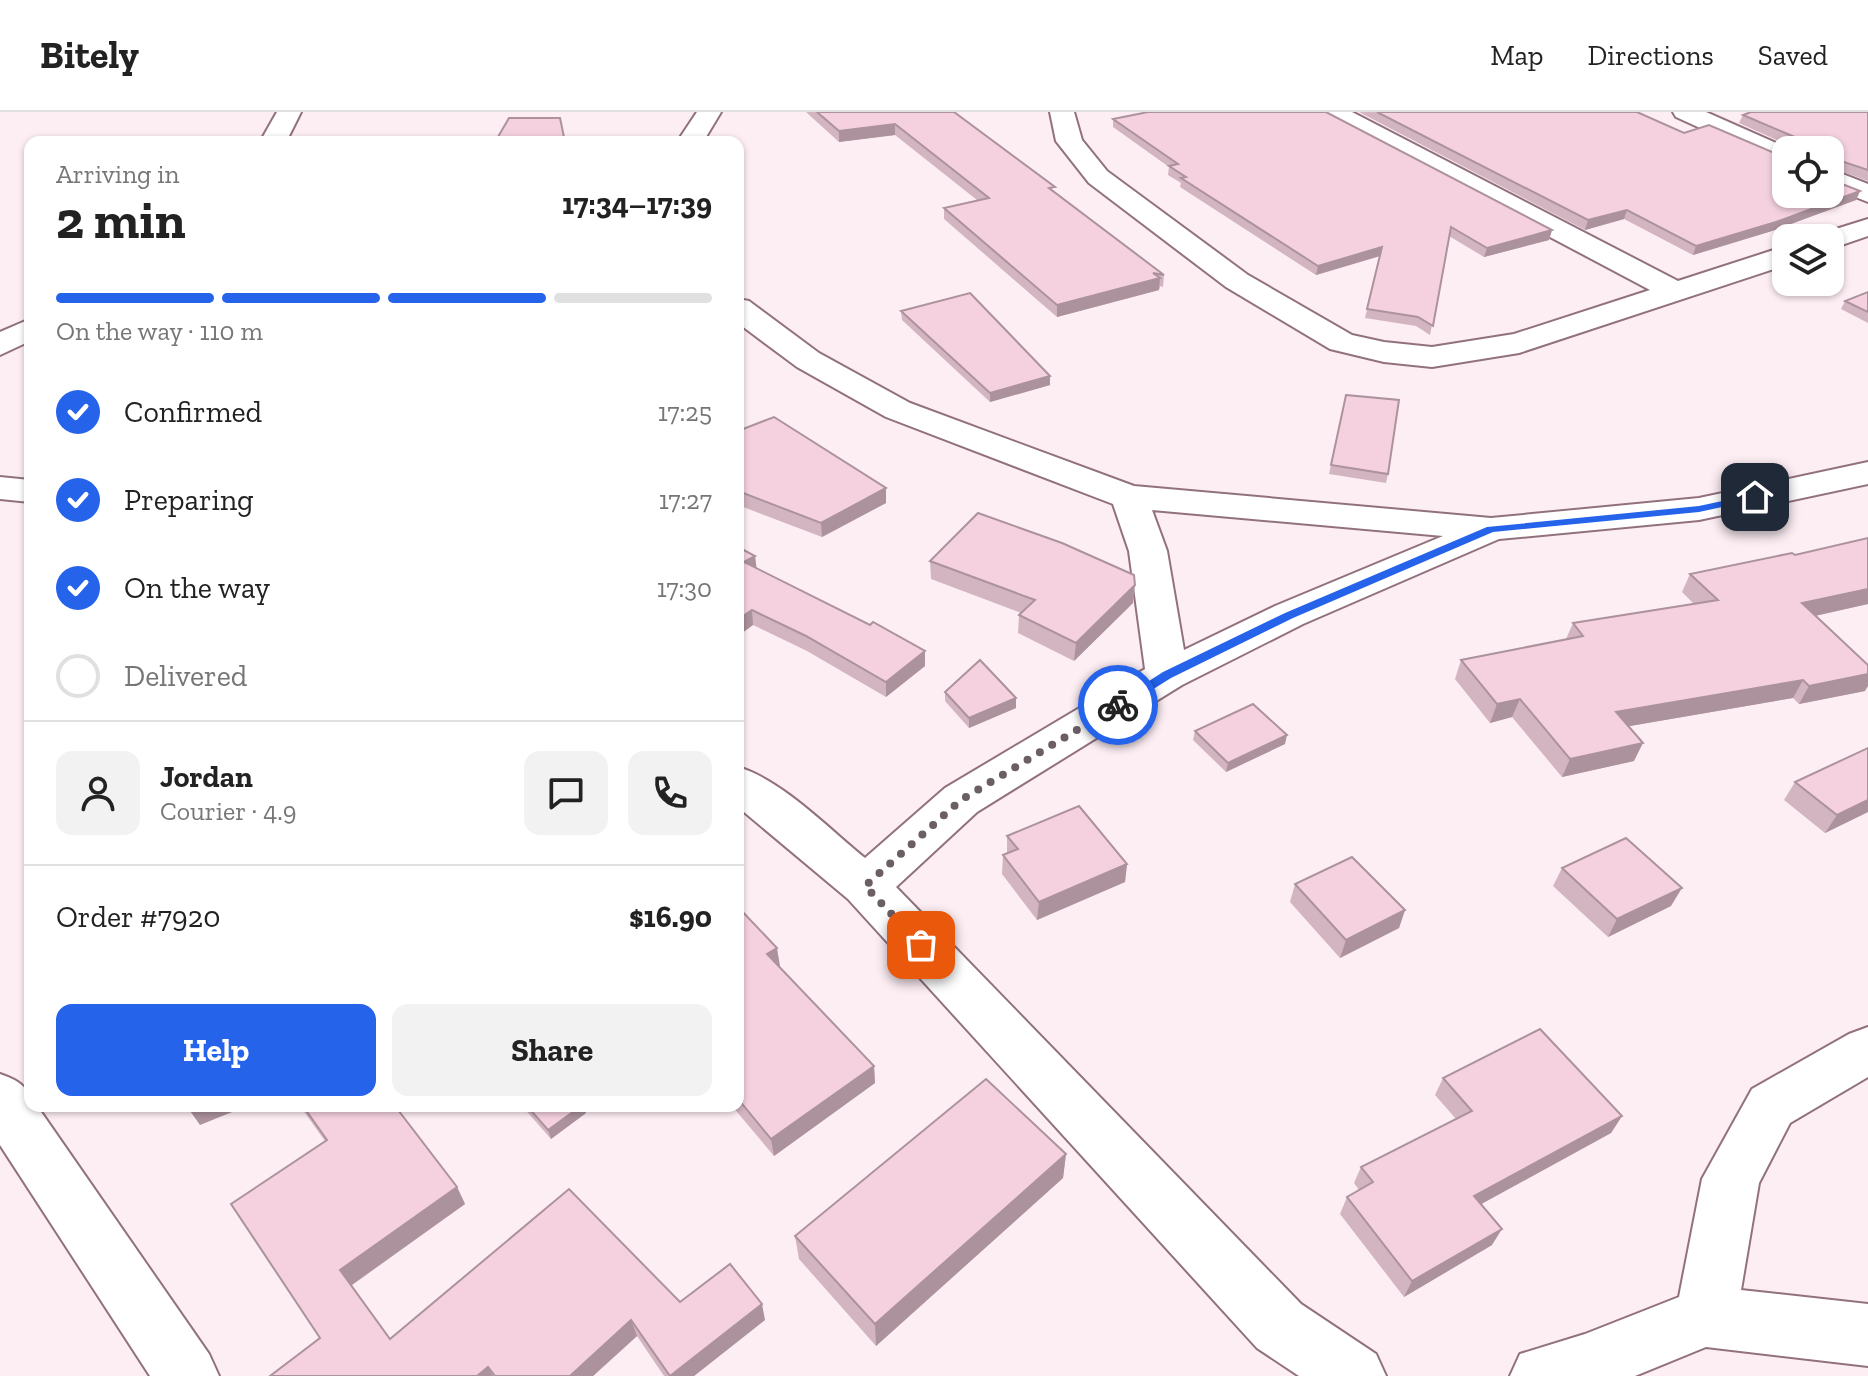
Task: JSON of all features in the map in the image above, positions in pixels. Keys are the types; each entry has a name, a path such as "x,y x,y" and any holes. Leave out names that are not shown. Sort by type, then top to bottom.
{"street":[{"path":"276,136 289,112"},
{"path":"694,136 709,112"},
{"path":"1062,112 1069,141 1098,177 1237,281 1341,342 1384,352 1432,357 1519,343 1772,260"},
{"path":"1333,112 1677,292"},
{"path":"1685,112 1772,151"},
{"path":"1844,183 1868,194"},
{"path":"1844,235 1868,227"},
{"path":"744,312 808,360 898,410 1129,497 1491,529 1699,509 1868,473"},
{"path":"0,345 24,331"},
{"path":"0,488 24,490"},
{"path":"1129,497 1148,551 1167,675"},
{"path":"865,886 961,800 1167,675 1289,615 1491,529"},
{"path":"744,787 865,886 1279,1326 1354,1376"},
{"path":"1706,1317 1731,1179 1771,1106 1868,1050"},
{"path":"0,1098 187,1376"},
{"path":"1542,1376 1585,1365 1706,1317 1868,1335"}],"building":[{"path":"817,112 954,112 1055,187 1049,188 1164,275 1153,273 1160,278 1057,305 944,208 989,198 895,124 839,131"},
{"path":"1148,112 1326,112 1552,230 1487,248 1451,227 1433,326 1418,317 1367,309 1382,247 1318,266 1181,178 1186,177 1169,166 1178,164 1113,119"},
{"path":"1377,112 1637,112 1684,133 1709,125 1772,152 1772,208 1814,208 1696,246 1627,210 1588,220"},
{"path":"1751,112 1868,112 1868,170 1844,162 1844,136 1792,136 1743,115"},
{"path":"509,118 560,118 564,136 498,136"},
{"path":"1844,185 1860,191 1844,197"},
{"path":"1868,292 1868,312 1845,301"},
{"path":"970,293 1050,376 990,393 901,311"},
{"path":"1346,395 1399,400 1388,474 1331,465"},
{"path":"774,417 886,488 821,523 744,493 744,429"},
{"path":"978,513 1062,543 1134,575 1135,585 1076,643 1019,615 1035,600 930,561"},
{"path":"1868,538 1868,589 1802,603 1868,665 1868,674 1809,686 1803,680 1616,712 1643,743 1570,759 1520,699 1497,704 1461,660 1583,636 1573,623 1718,600 1690,574"},
{"path":"744,550 755,556 744,562"},
{"path":"744,562 870,625 873,622 925,651 886,682 806,636 752,610 744,615"},
{"path":"980,660 1016,698 969,718 945,692"},
{"path":"1253,704 1287,735 1228,763 1195,731"},
{"path":"1868,748 1868,800 1837,815 1795,782"},
{"path":"1079,806 1127,864 1039,902 1003,855 1018,849 1007,836"},
{"path":"1626,838 1682,888 1617,919 1562,868"},
{"path":"1352,857 1405,910 1346,940 1295,884"},
{"path":"744,913 777,948 767,954 874,1066 771,1139 744,1106"},
{"path":"1540,1029 1622,1116 1474,1196 1502,1229 1412,1281 1347,1197 1373,1182 1361,1167 1472,1111 1443,1078"},
{"path":"986,1079 1066,1154 875,1324 795,1236"},
{"path":"307,1112 400,1112 457,1187 340,1270 390,1339 569,1189 680,1302 730,1264 762,1304 670,1376 631,1320 570,1376 495,1376 488,1367 477,1376 270,1376 320,1338 231,1204 327,1140"},
{"path":"532,1112 573,1112 548,1130"}],"way so far":[{"path":"921,945 865,886 961,800 1118,705"}],"route":[{"path":"1118,705 1167,675 1289,615 1491,529 1699,509 1755,497"}]}
